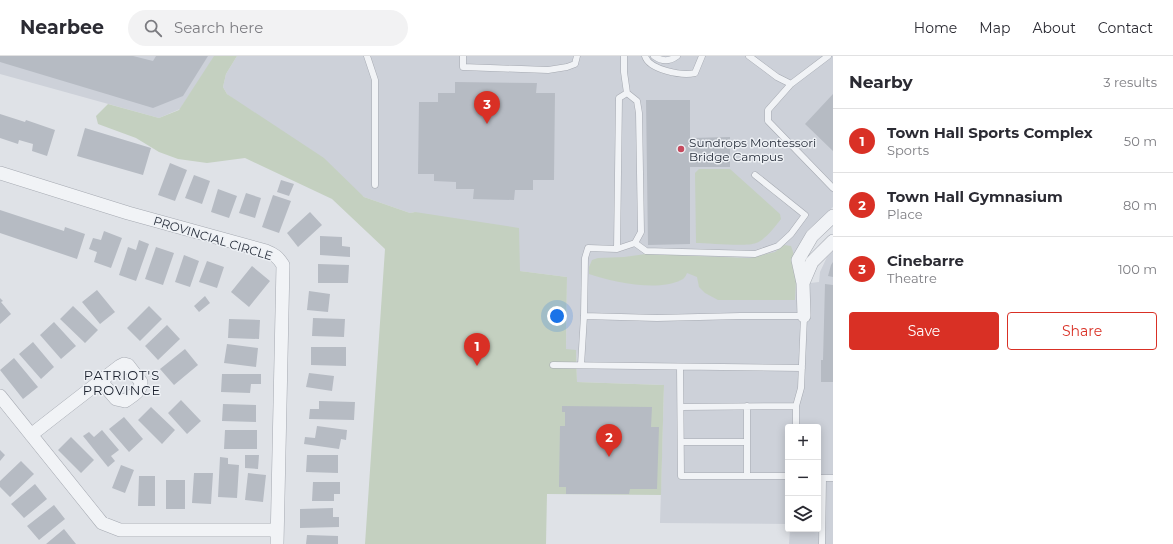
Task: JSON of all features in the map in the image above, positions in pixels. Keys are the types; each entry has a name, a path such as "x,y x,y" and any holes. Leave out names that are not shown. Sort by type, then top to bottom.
{"street":[{"name":"PROVINCIAL CIRCLE","path":"0,173 128,213 273,254 279,258 283,265 277,544"},
{"path":"804,316 803,283 798,260 812,236 833,216"},
{"path":"803,283 812,262 833,241"},
{"path":"31,435 97,384"},
{"path":"0,396 102,523 120,530 278,530"}],"lane":[{"path":"367,56 375,80 375,185"},
{"path":"463,56 463,67 548,70 567,68 575,64 577,56"},
{"path":"581,365 584,316 584,258 588,248 617,249 635,243 641,232 639,113 637,100 627,93 624,72 624,56"},
{"path":"645,56 645,59 653,66 687,75 695,73 702,56"},
{"path":"654,56 667,61 672,60 677,56"},
{"path":"749,56 777,77 792,84"},
{"path":"828,56 792,84 768,110 768,121 833,188"},
{"path":"617,249 619,98 627,93"},
{"path":"635,243 646,251 754,254 778,246 791,234 805,215 755,175"},
{"path":"584,316 657,318 804,316 801,388 796,406 796,424"},
{"path":"554,365 802,368"},
{"path":"680,367 681,476 785,476"},
{"path":"747,406 747,476"},
{"path":"681,407 796,406"},
{"path":"681,442 747,442"},
{"path":"821,478 833,478"},
{"path":"821,496 822,544"}],"shaded area":[{"path":"0,56 215,56 180,109 159,118 0,74"},
{"path":"237,56 833,56 833,207 807,231 794,254 810,283 819,282 820,272 827,257 833,251 833,544 789,544 790,532 821,532 821,424 785,424 785,524 660,523 664,385 577,382 576,350 566,350 567,277 520,271 415,212 410,213 364,197 227,94 223,87 226,74"}],"green space":[{"path":"214,56 237,56 226,74 223,87 227,94 324,158 364,197 410,213 415,212 519,228 520,271 567,277 566,349 576,350 577,382 664,385 661,495 547,494 546,544 365,544 385,249 332,199 245,158 207,163 178,159 159,152 136,138 98,124 96,116 108,104 159,118 179,110"},
{"path":"699,169 730,169 780,214 781,219 766,236 756,243 736,245 696,243 695,173"},
{"path":"784,245 791,246 795,259 795,300 718,300 705,293 699,287 697,277 687,273 683,279 671,284 660,285 622,283 589,274 589,267 592,260 598,258 646,254 750,258 775,252"}],"building":[{"path":"0,56 133,56 153,61 156,56 208,56 183,96 153,108 0,62"},
{"path":"455,82 537,83 536,93 555,93 554,180 533,180 533,190 515,190 514,200 473,199 474,189 456,189 456,182 434,181 434,174 418,174 419,102 438,102 438,93 455,93"},
{"path":"833,94 833,151 805,124"},
{"path":"646,100 690,100 690,138 730,137 730,167 690,167 690,244 648,245"},
{"path":"0,114 25,122 26,120 55,130 47,156 32,151 33,144 19,140 18,144 0,138"},
{"path":"85,128 151,148 143,175 77,156"},
{"path":"170,163 187,170 175,201 158,195"},
{"path":"194,175 210,181 202,204 185,198"},
{"path":"281,180 294,184 289,196 277,192"},
{"path":"218,189 237,196 229,218 211,212"},
{"path":"246,193 261,198 255,218 239,213"},
{"path":"273,195 291,201 279,233 262,227"},
{"path":"0,210 64,231 65,227 85,234 77,259 0,233"},
{"path":"310,212 322,225 298,247 287,233"},
{"path":"104,231 122,238 111,268 94,262 97,252 89,249 93,238 101,240"},
{"path":"320,236 342,237 342,246 350,247 350,257 320,255"},
{"path":"139,240 149,244 136,281 119,275 128,247 136,250"},
{"path":"156,247 174,253 163,285 145,279"},
{"path":"184,255 199,261 190,287 175,282"},
{"path":"207,261 224,267 217,288 199,282"},
{"path":"833,262 833,277 828,276"},
{"path":"318,264 349,265 348,283 318,283"},
{"path":"252,266 270,281 249,307 231,292"},
{"path":"825,284 833,285 833,382 821,382"},
{"path":"97,290 115,312 100,324 82,302"},
{"path":"309,291 330,294 328,312 307,310"},
{"path":"205,296 210,303 199,312 194,306"},
{"path":"0,298 3,301 1,302 11,314 0,324"},
{"path":"73,306 98,330 85,343 60,319"},
{"path":"149,306 162,319 140,341 127,328"},
{"path":"313,318 345,319 344,337 312,336"},
{"path":"229,319 260,320 259,339 228,338"},
{"path":"54,322 76,346 61,359 40,335"},
{"path":"167,325 180,339 158,360 145,346"},
{"path":"33,342 54,367 41,379 19,354"},
{"path":"227,344 258,348 256,367 224,363"},
{"path":"311,347 346,347 346,366 311,365"},
{"path":"185,349 198,365 174,385 160,369"},
{"path":"14,358 38,387 23,399 0,370"},
{"path":"309,373 334,376 332,391 306,387"},
{"path":"222,374 261,374 261,384 251,384 250,393 221,392"},
{"path":"181,400 201,421 187,434 168,413"},
{"path":"319,401 355,402 354,420 309,419 310,409 319,409"},
{"path":"223,404 256,405 256,422 222,421"},
{"path":"562,406 652,407 651,427 659,427 657,489 630,489 629,494 566,494 566,487 559,487 560,426 565,426 565,412 562,412"},
{"path":"151,407 175,430 162,444 138,420"},
{"path":"124,417 143,439 129,452 109,429"},
{"path":"317,426 347,430 346,440 341,439 339,449 304,444 305,437 315,438"},
{"path":"102,430 119,450 111,456 115,461 108,467 83,436 89,432 94,437"},
{"path":"225,430 257,430 257,449 224,449"},
{"path":"71,437 94,460 81,473 58,450"},
{"path":"0,450 5,455 0,461"},
{"path":"245,455 259,455 258,469 245,468"},
{"path":"307,455 338,455 338,473 306,472"},
{"path":"220,457 228,458 228,464 239,465 237,498 218,497"},
{"path":"21,461 34,474 10,497 0,487 0,481"},
{"path":"121,465 134,470 125,493 112,488"},
{"path":"194,473 213,473 211,504 192,503"},
{"path":"248,473 266,475 263,502 245,500"},
{"path":"139,476 155,476 155,506 138,506"},
{"path":"166,480 185,480 185,509 166,509"},
{"path":"313,482 340,482 340,494 334,494 334,501 312,501"},
{"path":"35,484 47,499 24,518 11,504"},
{"path":"54,505 65,519 39,540 27,526"},
{"path":"333,508 333,517 339,517 339,527 300,528 300,509"},
{"path":"64,529 76,544 46,544"},
{"path":"307,535 338,536 338,544 306,544"}],"place":[{"name":"Cinebarre","path":"487,124"},
{"name":"Sundrops Montessori Bridge Campus","path":"681,149"},
{"name":"Town Hall Sports Complex","path":"477,366"},
{"name":"Town Hall Gymnasium","path":"609,457"}],"district":[{"name":"PATRIOT'S PROVINCE","path":"122,382"}]}
